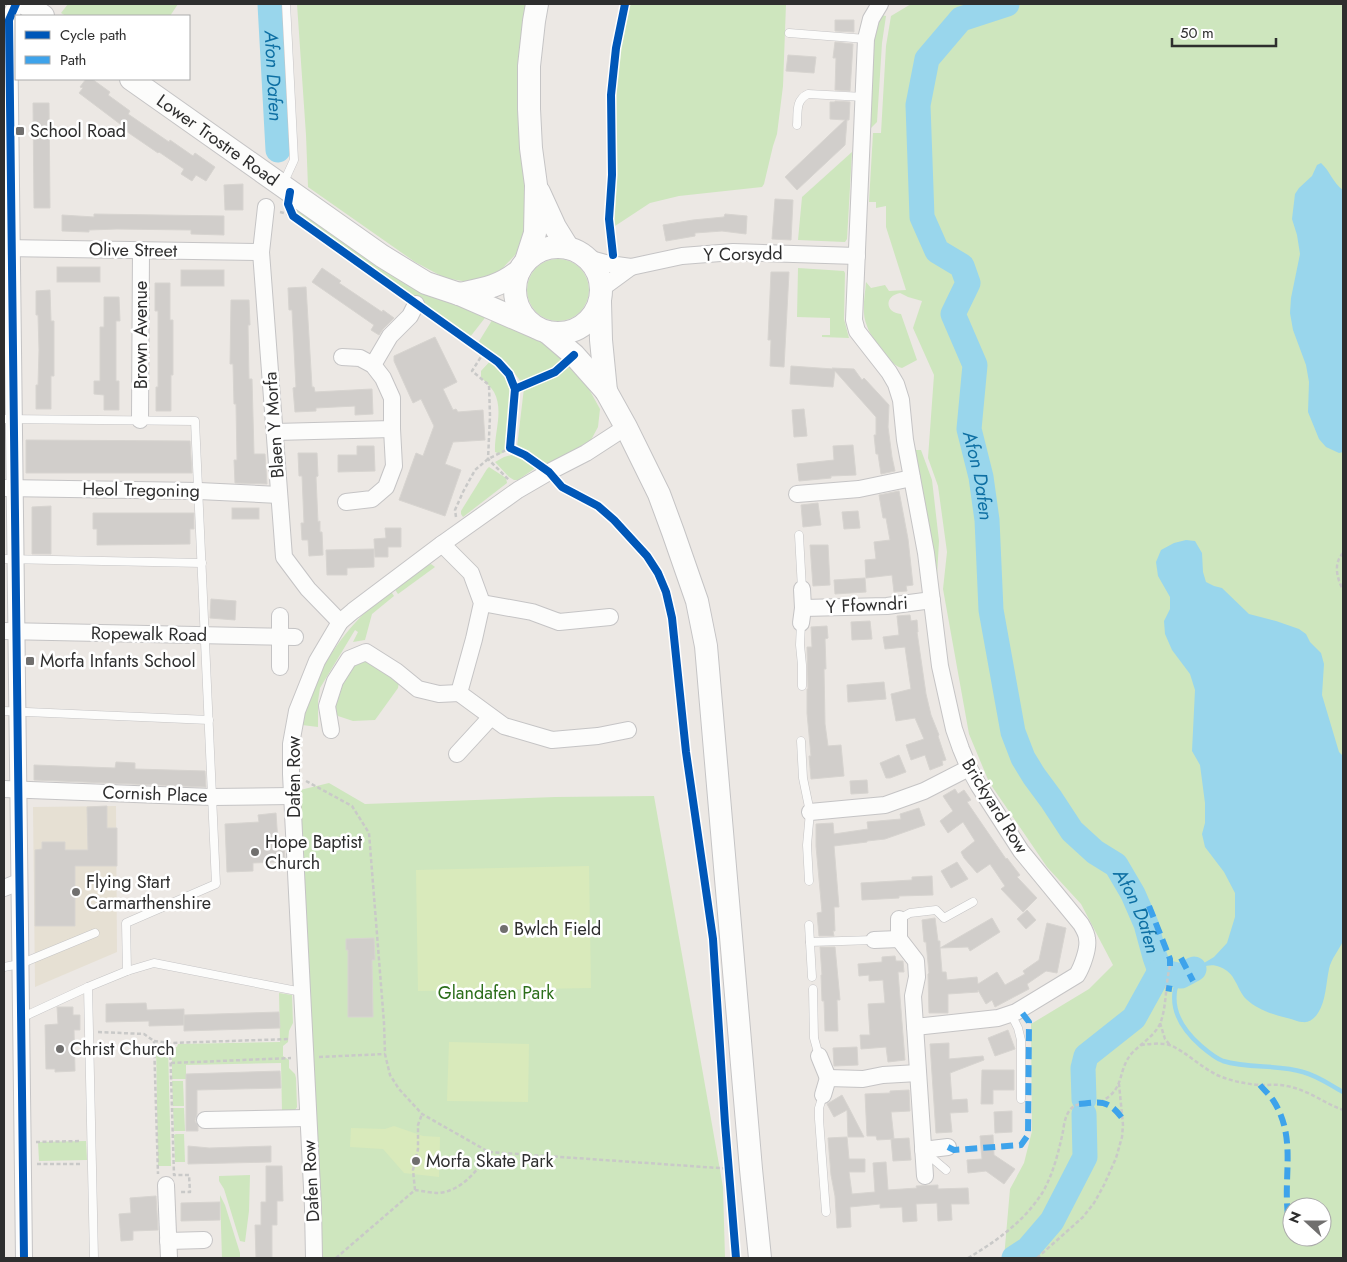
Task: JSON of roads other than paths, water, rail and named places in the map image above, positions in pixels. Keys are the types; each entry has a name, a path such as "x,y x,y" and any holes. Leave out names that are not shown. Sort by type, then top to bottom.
{"main road":[{"path":"26,4 42,15"},
{"path":"537,4 529,66 531,148 536,185 535,233 515,282 515,294 518,307 525,318 574,355 606,391 659,494 697,601 706,646 760,1258"},
{"name":"Lower Trostre Road","path":"132,80 382,256 426,283 459,294 541,329"},
{"path":"536,185 555,227 577,253 594,266 599,276 606,391"},
{"path":"522,266 535,253 546,248 557,247 577,253"},
{"name":"Lower Trostre Road","path":"459,294 490,288 511,278 522,266"},
{"path":"541,329 560,333 573,331 585,324 594,314 600,295"}],"street":[{"path":"16,4 9,20 7,76 11,885 20,964 24,1258"},
{"path":"857,256 866,39 872,18 880,4"},
{"name":"Blaen Y Morfa","path":"266,207 261,252 284,556 308,589 340,622"},
{"name":"Olive Street","path":"8,248 261,252"},
{"name":"Brown Avenue","path":"140,420 141,250"},
{"name":"Y Corsydd","path":"577,253 609,264 631,267 682,256 733,252 857,256"},
{"name":"Brickyard Row","path":"857,256 854,320 857,331 896,384 901,400 905,440 926,553 940,666 954,729 969,768 979,786 1021,851 1081,924 1086,932 1088,941 1081,968 1077,975 1020,1010 998,1018 915,1027"},
{"name":"Y Corsydd","path":"600,295 631,267"},
{"path":"373,365 390,336 410,316 416,304"},
{"path":"342,357 360,358 373,365 383,378 392,398 394,466 386,487 372,499 346,502"},
{"name":"Dafen Row","path":"314,1258 291,774 291,744 297,711 317,661 340,622 389,582 518,490 586,453 626,427"},
{"path":"275,432 392,430"},
{"path":"797,494 859,489 912,478"},
{"name":"Heol Tregoning","path":"9,488 199,491 279,495"},
{"path":"442,544 471,573 482,603 459,693"},
{"name":"Y Ffowndri","path":"802,589 802,616 932,600"},
{"path":"482,603 532,612 559,622 610,617"},
{"path":"280,616 287,637 280,667"},
{"name":"Ropewalk Road","path":"10,632 287,637"},
{"path":"331,730 327,706 335,681 349,658 366,652 418,688 439,694 459,693 504,726 552,740 598,736 628,730"},
{"path":"457,754 491,717"},
{"path":"810,812 885,805 924,791 969,768"},
{"name":"Cornish Place","path":"11,789 212,797 292,796"},
{"path":"899,918 899,938 916,961 917,977 913,996 925,1176"},
{"path":"874,940 899,938"},
{"path":"819,1056 828,1078 823,1095"},
{"path":"828,1078 863,1079 883,1075 918,1073"},
{"path":"205,1120 308,1118"},
{"path":"923,1150 948,1147"},
{"path":"167,1186 168,1258"},
{"path":"168,1241 204,1240"}],"lane":[{"path":"286,4 294,160 286,189"},
{"path":"789,33 866,39"},
{"path":"797,125 798,102 804,95 864,97"},
{"path":"9,419 196,420 216,884 126,923 127,972"},
{"path":"799,535 802,589"},
{"path":"9,559 202,564"},
{"path":"802,616 800,644 802,686"},
{"path":"10,711 209,720"},
{"path":"801,741 802,778 810,812 807,845 809,881"},
{"path":"899,918 910,913 936,910 944,918 973,902"},
{"path":"810,926 812,977"},
{"path":"4,968 20,964 95,933"},
{"path":"810,942 874,940"},
{"path":"21,1018 88,987 154,963 302,992"},
{"path":"88,987 94,1258"},
{"path":"813,989 814,1038 819,1056"},
{"path":"1011,1014 1018,1028 1021,1040 1022,1099"},
{"path":"823,1095 819,1108 819,1119 826,1212"},
{"path":"923,1150 946,1170"}],"water":[{"path":"1321,163 1343,190 1343,452 1339,453 1326,447 1319,439 1308,412 1309,382 1306,365 1293,330 1290,313 1291,298 1300,254 1292,219 1295,194 1312,176 1317,165"},
{"path":"1186,540 1195,541 1202,553 1203,572 1206,582 1222,588 1249,614 1299,629 1306,634 1310,642 1321,653 1324,664 1322,695 1339,752 1343,756 1343,941 1330,965 1321,1008 1315,1017 1307,1022 1279,1016 1256,1007 1246,999 1233,977 1220,967 1210,965 1194,969 1214,957 1227,943 1235,917 1235,893 1224,872 1205,847 1202,834 1205,823 1205,803 1200,765 1192,751 1195,690 1190,674 1172,650 1165,634 1164,621 1170,609 1170,597 1158,576 1156,562 1161,550 1174,543"}],"waterway":[{"name":"Afon Dafen","path":"270,4 278,150"},
{"name":"Afon Dafen","path":"1007,4 961,19 927,59 918,105 922,217 937,251 962,266 968,283 953,314 975,365 969,429 981,477 987,520 991,610 1013,732 1023,758 1072,831 1095,852 1116,865 1133,894 1146,924 1160,971"},
{"name":"Afon Dafen","path":"1084,1099 1083,1068 1086,1056 1134,1018 1160,971 1181,976 1194,969"},
{"path":"1181,976 1174,998 1177,1014 1190,1035 1212,1055 1223,1061 1243,1065 1284,1068 1303,1072 1319,1078 1343,1092"},
{"name":"Afon Dafen","path":"1014,1258 1028,1249 1052,1221 1085,1157 1084,1114"}],"place":[{"name":"School Road","path":"20,131"},
{"name":"Morfa Infants School","path":"30,661"},
{"name":"Hope Baptist Church","path":"255,852"},
{"name":"Flying Start Carmarthenshire","path":"76,892"},
{"name":"Bwlch Field","path":"504,929"},
{"name":"Christ Church","path":"60,1049"},
{"name":"Morfa Skate Park","path":"416,1161"}],"park label":[{"name":"Glandafen Park","path":"496,993"}]}
